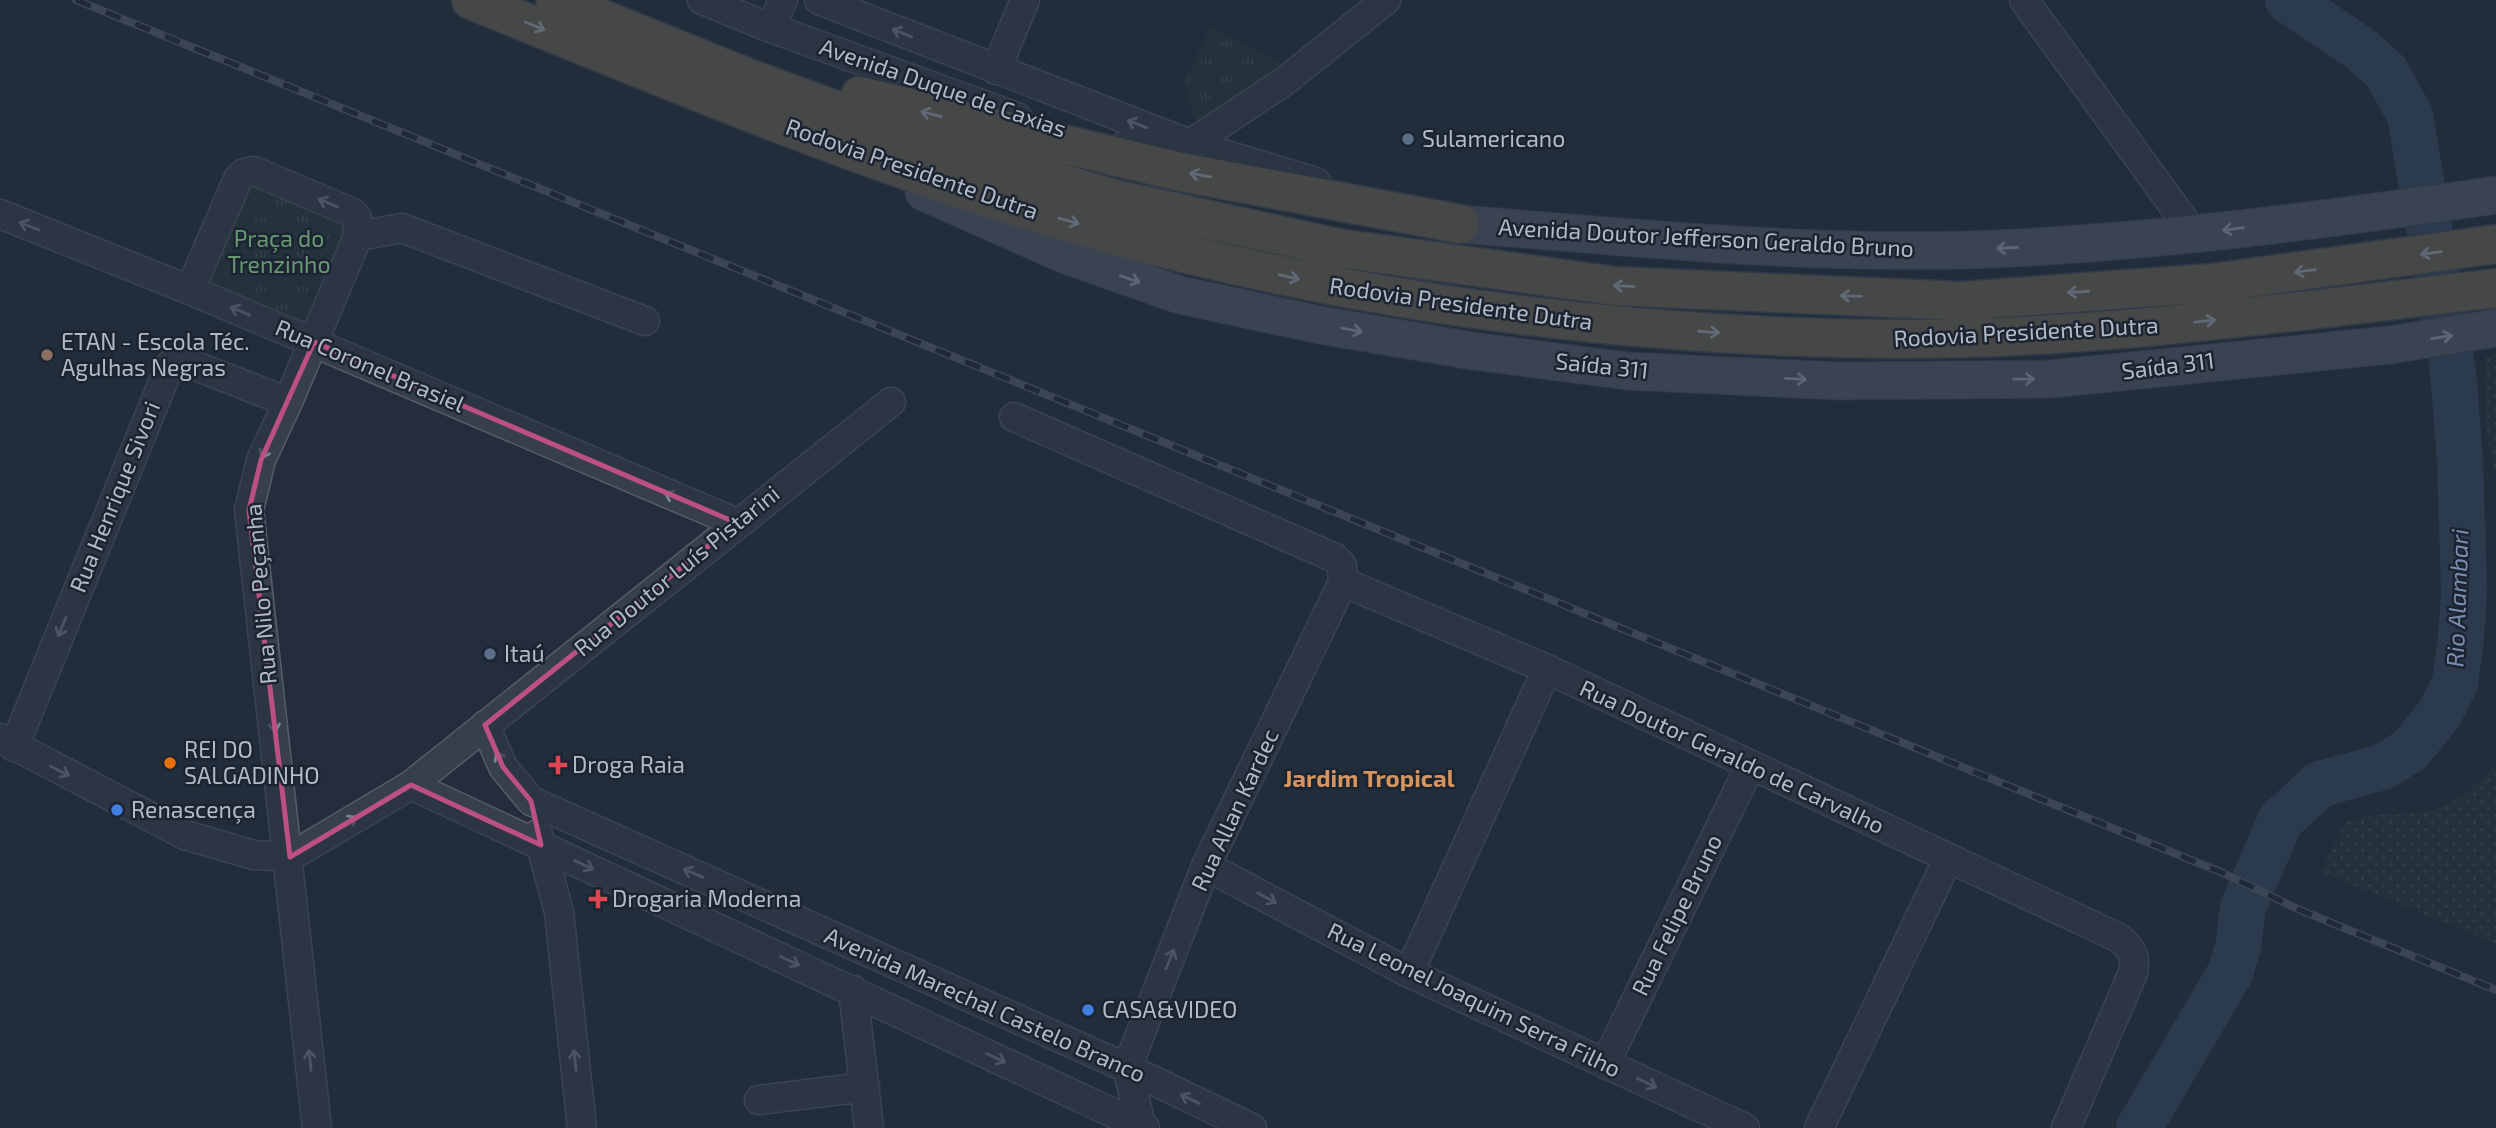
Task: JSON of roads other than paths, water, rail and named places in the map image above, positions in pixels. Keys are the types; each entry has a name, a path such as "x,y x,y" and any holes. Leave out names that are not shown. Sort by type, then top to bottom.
{"highway":[{"name":"Rodovia Presidente Dutra","path":"471,0 747,95 925,143 1115,199 1338,248 1615,286 1961,301 2212,283 2493,244"},
{"name":"Rodovia Presidente Dutra","path":"555,0 747,95 1002,202 1322,284 1463,307 1596,323 1752,335 1895,339 2112,331 2495,288"},
{"path":"747,95 861,96 1181,172 1460,224"}],"main road":[{"name":"Saída 311","path":"747,95 1066,255 1180,295 1320,325 1474,351 1627,371 1839,381 2051,379 2389,345 2496,328"},
{"name":"Avenida Doutor Jefferson Geraldo Bruno","path":"1460,224 1653,240 1831,249 1992,249 2194,234 2489,196"}],"street":[{"name":"Avenida Duque de Caxias","path":"702,0 1001,112 1087,137 1153,149 1190,144"},
{"path":"771,28 783,0"},
{"name":"Avenida Duque de Caxias","path":"819,0 1190,144 1460,224"},
{"path":"996,70 1025,0"},
{"path":"1190,144 1285,80 1386,0"},
{"path":"2024,0 2194,234"},
{"path":"190,290 237,179 244,173 254,171 353,213 357,218 358,236 314,342"},
{"name":"Rua Coronel Brasiel","path":"0,214 190,290 737,523"},
{"path":"358,236 402,228 645,321"},
{"name":"Rua Nilo Peçanha","path":"314,342 261,460 249,510 290,857 317,1128"},
{"name":"Rua Henrique Sivori","path":"7,743 170,365 183,361 288,402"},
{"name":"Rua Doutor Luís Pistarini","path":"290,857 411,785 891,402"},
{"name":"Rua Doutor Geraldo de Carvalho","path":"1014,417 2119,938 2131,949 2136,959 2133,973 2066,1128"},
{"name":"Rua Allan Kardec","path":"1127,1068 1206,866 1339,570"},
{"path":"1409,972 1547,669"},
{"name":"Avenida Marechal Castelo Branco","path":"485,725 503,767 531,801 1127,1068 1252,1128"},
{"path":"7,743 185,835 254,855 290,857"},
{"name":"Rua Felipe Bruno","path":"1605,1064 1750,766"},
{"name":"Avenida Marechal Castelo Branco","path":"411,785 1143,1128"},
{"path":"531,801 559,912 582,1128"},
{"path":"1819,1128 1948,859"},
{"name":"Rua Leonel Joaquim Serra Filho","path":"1206,866 1409,972 1745,1128"},
{"path":"853,990 869,1128"},
{"path":"1127,1068 1143,1128"},
{"path":"759,1100 865,1087"}],"waterway":[{"name":"Rio Alambari","path":"2139,1128 2230,973 2238,947 2243,907 2280,821 2320,784 2383,767 2410,750 2440,713 2455,683 2461,638 2464,592 2460,460 2453,370 2410,115 2386,72 2362,50 2288,0"}],"railway":[{"path":"76,0 2223,873 2300,910 2496,990"}],"place":[{"name":"Sulamericano","path":"1408,139"},
{"name":"ETAN - Escola Téc. Agulhas Negras","path":"47,355"},
{"name":"Itaú","path":"490,654"},
{"name":"REI DO SALGADINHO","path":"170,763"},
{"name":"Droga Raia","path":"558,765"},
{"name":"Renascença","path":"117,810"},
{"name":"Drogaria Moderna","path":"598,899"},
{"name":"CASA&VIDEO","path":"1088,1010"}],"district":[{"name":"Jardim Tropical","path":"1369,779"}],"park label":[{"name":"Praça do Trenzinho","path":"279,252"}]}
